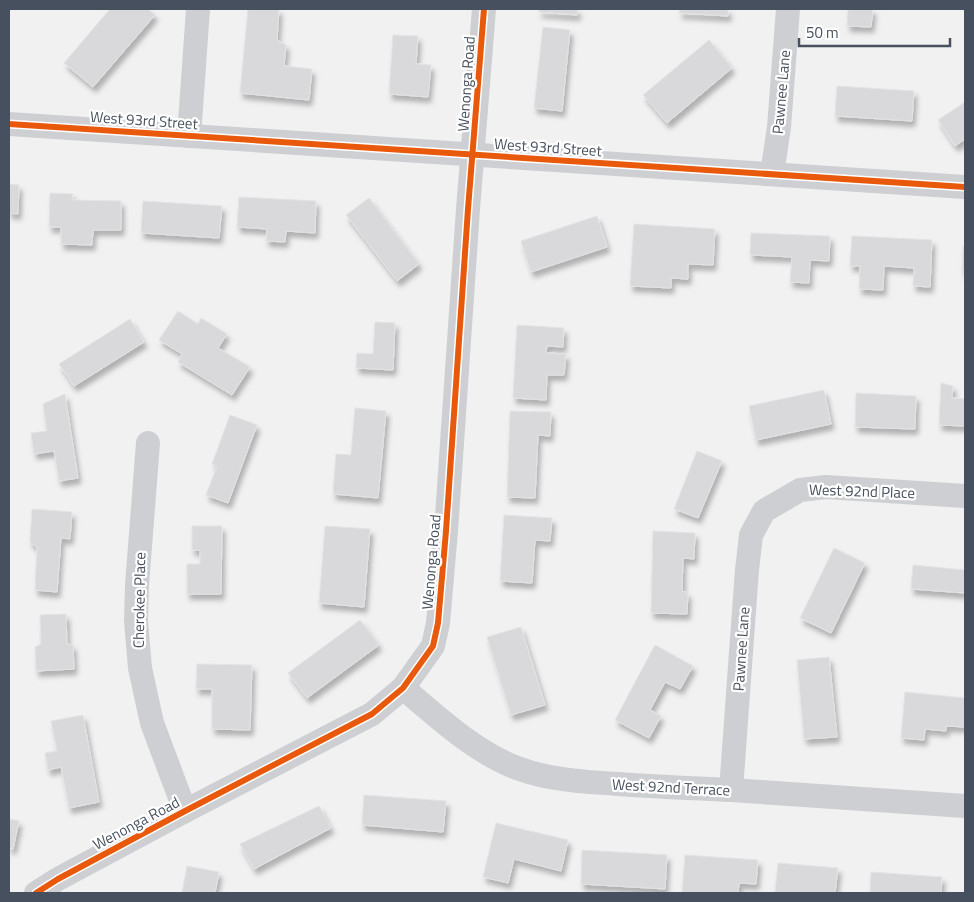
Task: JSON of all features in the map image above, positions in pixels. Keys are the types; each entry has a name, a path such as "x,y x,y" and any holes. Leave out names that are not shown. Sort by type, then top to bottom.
{"street":[{"path":"189,136 198,9"},
{"name":"Wenonga Road","path":"36,893 62,886 184,811 372,714 403,688 432,646 438,623 446,531 484,9"},
{"name":"Pawnee Lane","path":"772,174 779,128 788,9"},
{"name":"West 93rd Street","path":"9,124 965,187"},
{"name":"Cherokee Place","path":"148,443 136,621 140,668 152,723 184,811"},
{"name":"West 92nd Place","path":"764,511 800,490 826,487 965,496"},
{"name":"Pawnee Lane","path":"730,790 751,534 764,511"},
{"name":"West 92nd Terrace","path":"403,688 458,735 481,751 517,768 552,778 582,782 965,806"}],"building":[{"path":"110,9 148,9 155,15 93,87 64,63"},
{"path":"248,9 279,9 277,40 286,45 284,66 312,69 309,100 240,93"},
{"path":"539,9 578,9 577,15 539,12"},
{"path":"680,9 728,9 728,16 679,13"},
{"path":"848,9 873,9 871,27 847,26"},
{"path":"543,27 570,30 562,111 534,108"},
{"path":"393,35 418,36 416,64 431,65 428,97 389,94"},
{"path":"709,40 732,68 667,123 643,95"},
{"path":"837,86 914,91 912,121 835,116"},
{"path":"965,102 965,139 955,146 938,120"},
{"path":"9,184 19,185 18,214 9,213"},
{"path":"50,193 73,194 72,200 121,201 121,230 93,230 92,245 61,244 61,227 49,227"},
{"path":"239,197 316,201 315,233 286,231 285,242 266,241 267,229 237,227"},
{"path":"369,198 419,264 397,281 346,215"},
{"path":"143,201 222,206 219,238 141,233"},
{"path":"597,216 607,247 531,272 521,241"},
{"path":"634,224 715,229 713,265 688,264 688,279 671,278 671,288 630,286"},
{"path":"751,233 830,236 829,261 810,260 809,283 790,282 792,257 750,255"},
{"path":"852,236 932,240 930,287 913,286 914,268 884,266 883,290 859,289 860,266 850,266"},
{"path":"963,246 965,247 965,271 962,271"},
{"path":"178,311 198,324 201,318 227,334 218,348 250,367 232,395 178,362 182,354 159,340"},
{"path":"130,319 144,342 74,386 59,364"},
{"path":"375,322 395,323 393,370 356,368 357,353 373,354"},
{"path":"517,325 564,328 563,347 547,346 546,353 566,354 564,375 547,375 546,400 513,398"},
{"path":"941,383 953,386 952,398 965,399 965,426 939,425"},
{"path":"824,390 831,424 756,440 749,406"},
{"path":"856,393 916,396 915,429 855,427"},
{"path":"65,394 78,478 59,481 54,451 34,454 31,433 47,431 43,404"},
{"path":"355,408 386,411 378,498 333,494 336,454 351,455"},
{"path":"510,411 551,412 550,436 538,435 535,498 507,497"},
{"path":"230,415 257,425 228,503 206,495 217,466 212,464"},
{"path":"697,451 722,461 698,518 674,509"},
{"path":"32,509 72,512 70,539 61,538 57,592 35,590 37,547 30,542"},
{"path":"504,515 552,518 550,541 535,540 532,583 500,581"},
{"path":"192,526 222,526 221,594 187,594 187,564 200,564 200,550 192,550"},
{"path":"325,526 370,529 364,607 319,603"},
{"path":"653,531 695,533 694,559 683,558 682,591 688,593 687,614 651,613"},
{"path":"834,548 865,563 831,633 800,618"},
{"path":"913,565 965,570 965,593 911,589"},
{"path":"66,614 67,644 73,645 74,669 36,671 35,647 41,644 40,615"},
{"path":"360,620 379,645 307,698 288,673"},
{"path":"521,627 545,705 511,715 487,637"},
{"path":"655,645 693,666 680,689 665,682 650,710 661,716 649,738 615,720"},
{"path":"829,657 837,737 804,739 797,660"},
{"path":"197,664 252,665 250,730 212,729 212,689 196,689"},
{"path":"905,692 965,698 965,727 946,726 946,731 925,729 924,740 901,738"},
{"path":"83,715 99,802 69,808 61,767 48,770 45,753 57,751 51,721"},
{"path":"364,795 446,801 443,832 362,825"},
{"path":"319,806 331,828 254,869 240,844"},
{"path":"9,819 19,821 13,849 9,848"},
{"path":"496,823 568,840 561,871 514,859 508,883 483,877"},
{"path":"582,850 667,855 665,889 581,884"},
{"path":"685,855 758,860 756,884 739,883 738,893 682,893"},
{"path":"778,863 838,868 835,893 775,892"},
{"path":"187,866 219,872 215,893 182,893"},
{"path":"871,872 942,877 941,893 870,893"}],"cycle path":[{"path":"36,893 58,879 185,811 372,714 403,688 433,646 438,623 446,531 484,9"},
{"path":"9,124 965,187"}]}
